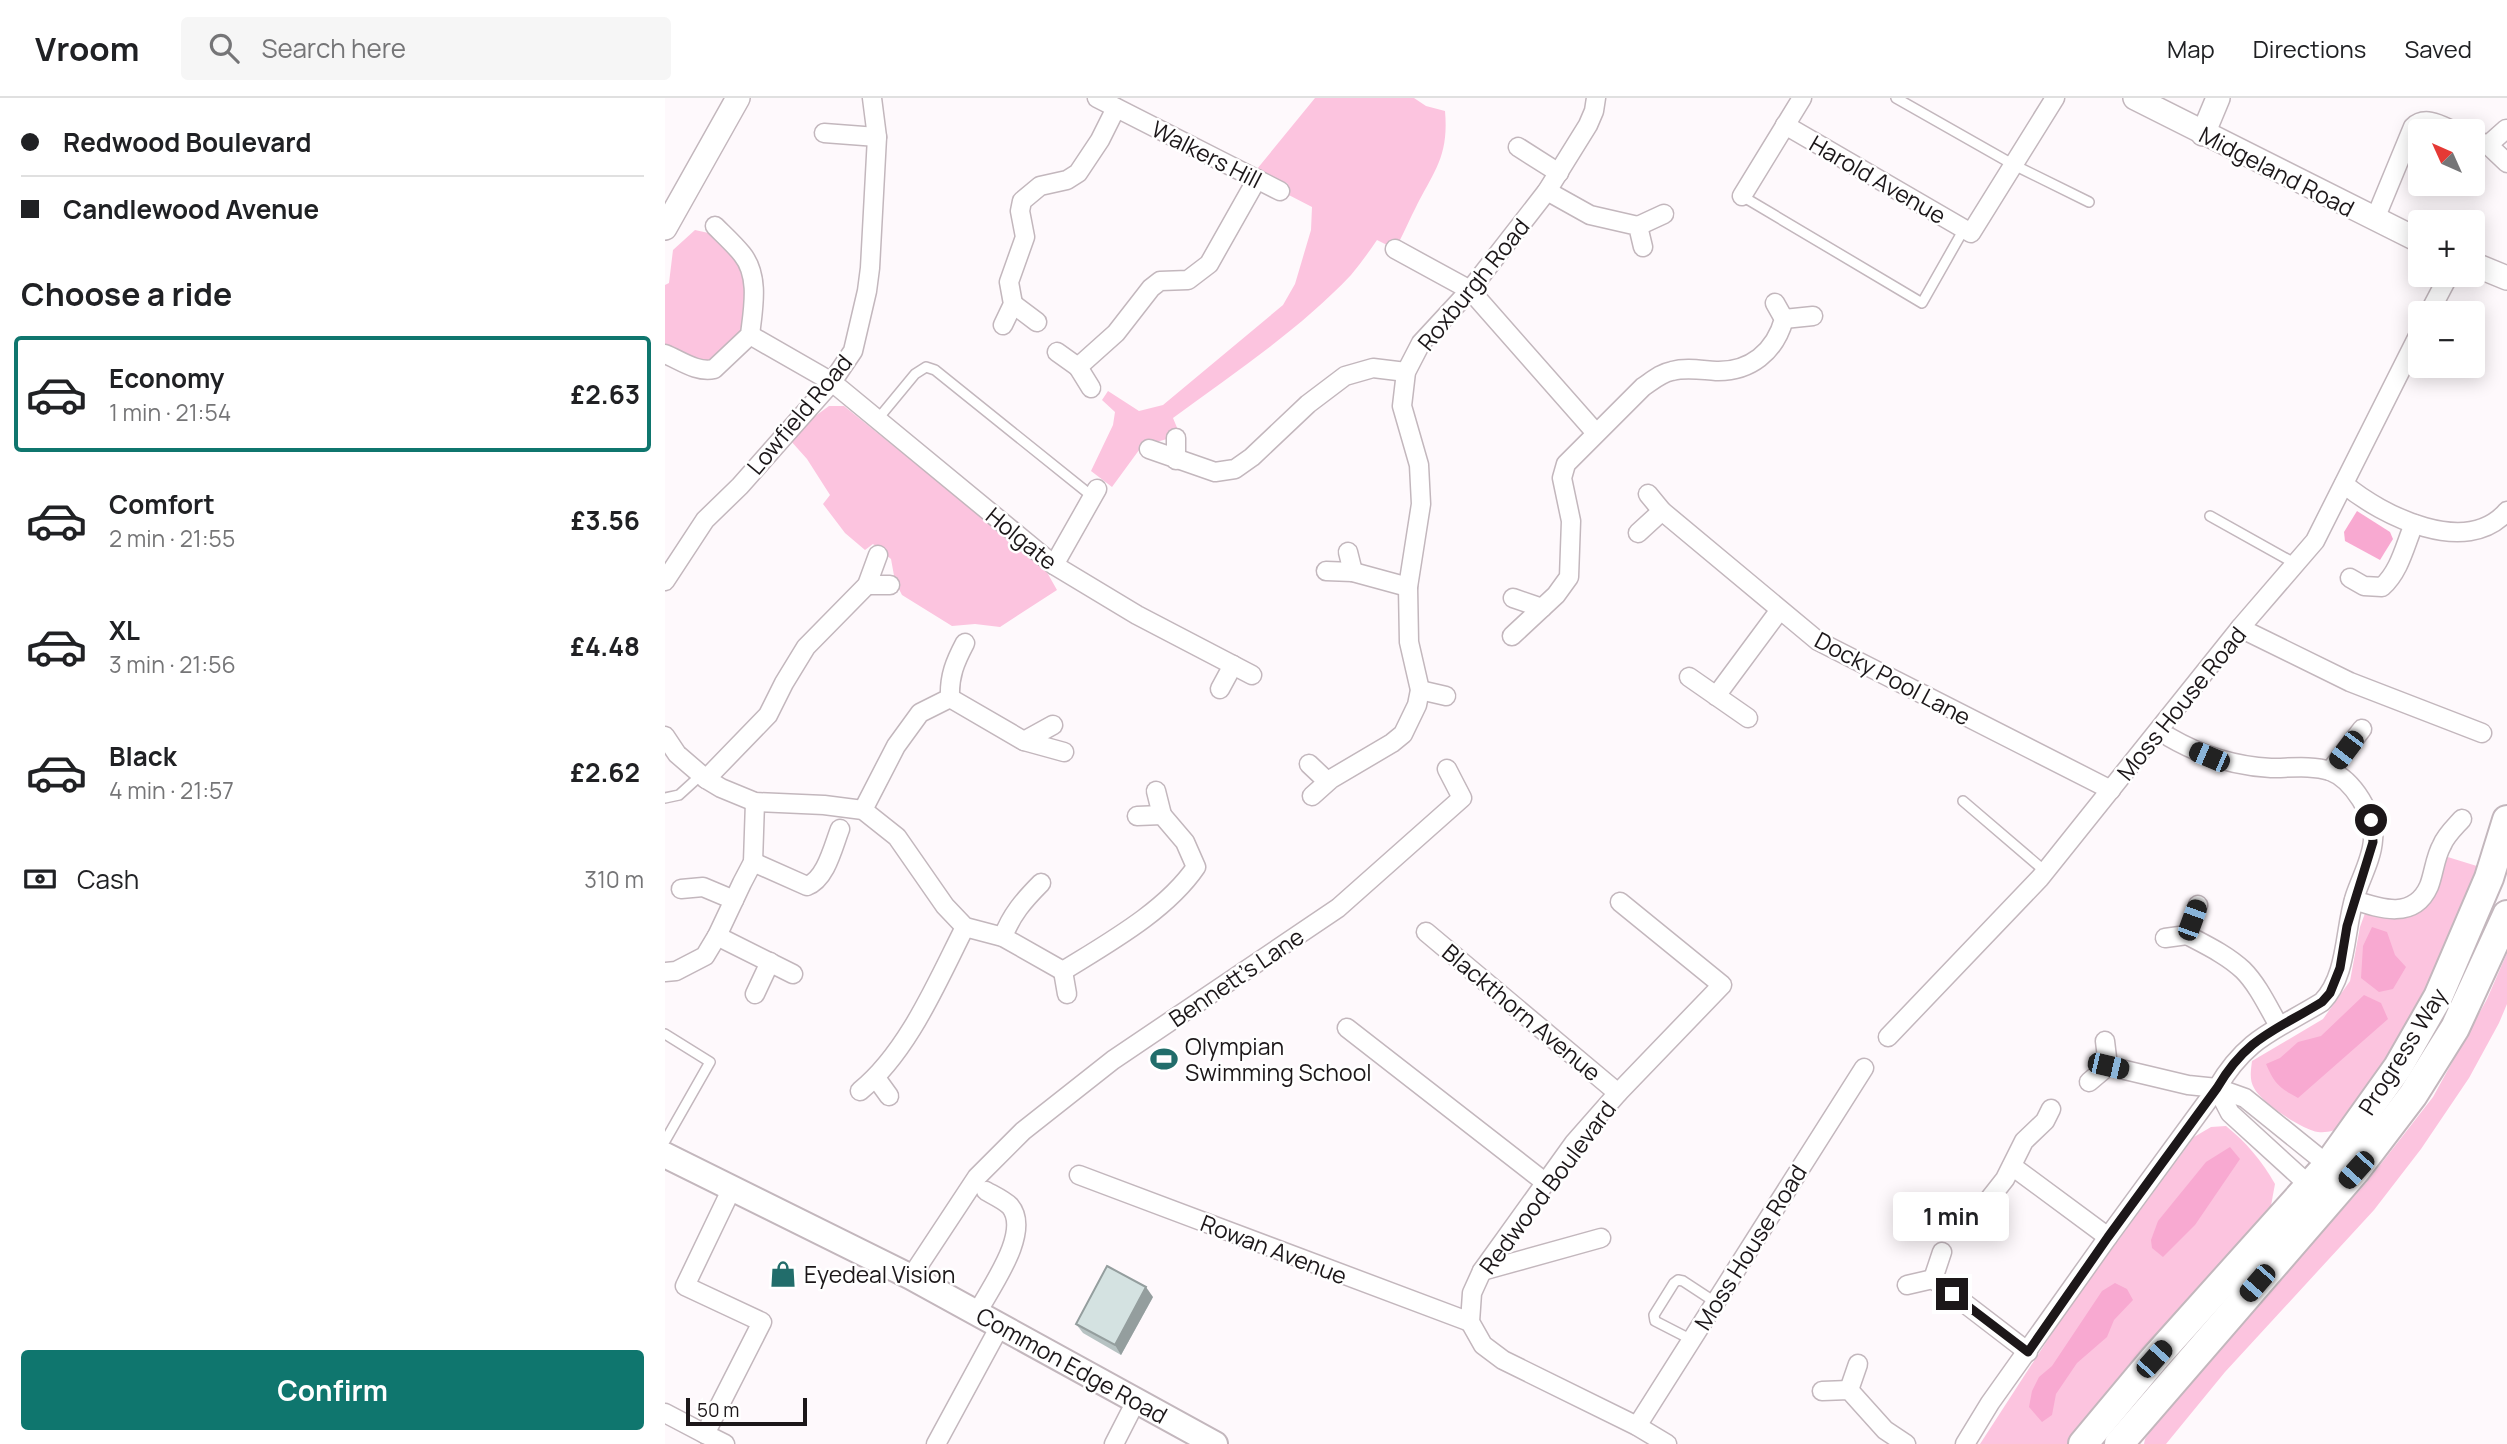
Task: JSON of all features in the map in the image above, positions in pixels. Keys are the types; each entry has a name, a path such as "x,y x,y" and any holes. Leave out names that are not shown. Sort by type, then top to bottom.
{"main road":[{"name":"Progress Way","path":"2119,1444 2316,1183 2398,1066 2438,998 2489,878 2507,820"},
{"name":"Progress Way","path":"2083,1444 2154,1359 2316,1183 2349,1163 2414,1074 2434,1062 2455,1028 2507,915"},
{"name":"Common Edge Road","path":"665,1155 911,1277 1215,1444"}],"street":[{"path":"665,228 738,98"},
{"name":"Lowfield Road","path":"668,569 705,520 740,486 832,382 853,351 867,292 877,137 872,98"},
{"name":"Walkers Hill","path":"1097,98 1280,191"},
{"name":"Roxburgh Road","path":"1420,690 1409,642 1408,587 1421,504 1419,465 1402,406 1406,372 1421,343 1470,290 1547,191 1588,125 1596,98"},
{"path":"1742,196 1802,98"},
{"path":"1967,231 2014,165 2055,98"},
{"name":"Midgeland Road","path":"2135,98 2408,235"},
{"path":"2203,134 2218,98"},
{"path":"1003,325 1013,304 1009,282 1025,237 1020,211 1022,201 1040,186 1067,180 1078,173 1100,140 1115,108"},
{"name":"Harold Avenue","path":"1785,125 1967,231"},
{"path":"2485,140 2506,129"},
{"path":"824,133 877,137"},
{"path":"2375,219 2408,137"},
{"path":"1518,146 1559,173"},
{"path":"2485,146 2507,163"},
{"path":"1079,367 1116,333 1151,288 1160,281 1188,279 1209,264 1257,178"},
{"path":"1547,191 1583,213 1638,226 1664,214"},
{"path":"665,354 707,371 714,369 750,335 753,279 744,256 715,226"},
{"path":"1638,226 1643,247"},
{"path":"1395,249 1470,290 1596,433"},
{"path":"2485,269 2507,278"},
{"path":"1512,636 1562,588 1569,577 1571,521 1562,478 1566,464 1643,387 1671,371 1738,370 1771,349 1779,337 1784,319 1775,303"},
{"path":"1013,304 1037,322"},
{"path":"1784,319 1813,316"},
{"name":"Holgate","path":"750,335 832,382 1054,565 1137,615 1252,675"},
{"path":"1058,352 1079,367 1091,388"},
{"name":"Moss House Road","path":"1888,1037 2046,872 2240,628 2315,541 2408,356"},
{"path":"1149,449 1215,472 1235,469 1252,457 1308,404 1345,376 1373,368 1406,372"},
{"path":"1176,439 1176,460"},
{"path":"2344,484 2378,509 2414,524 2446,533 2474,530 2504,520"},
{"path":"1054,565 1095,493"},
{"name":"Docky Pool Lane","path":"1647,494 1661,511 1818,642 2111,790"},
{"path":"1638,533 1661,511"},
{"path":"2350,579 2364,586 2382,587 2396,570 2414,524"},
{"path":"1347,552 1353,572"},
{"path":"703,777 768,715 783,683 806,647 867,584 878,555"},
{"path":"1327,571 1353,572 1408,587"},
{"path":"867,584 890,585"},
{"path":"1513,598 1542,608"},
{"path":"1716,696 1779,611"},
{"path":"2240,628 2350,682 2482,733"},
{"path":"950,698 953,667 965,643"},
{"path":"1220,689 1233,665"},
{"path":"1689,677 1748,718"},
{"path":"1312,796 1327,781 1403,734 1417,705 1420,690 1446,696"},
{"path":"950,698 1024,741 1064,752"},
{"path":"863,810 896,746 920,713 950,698"},
{"path":"1024,741 1053,725"},
{"path":"2330,771 2362,729"},
{"path":"665,736 677,754 703,777 721,788 755,802 824,805 863,810 897,837 945,906 965,927 1003,937 1063,971"},
{"path":"1965,1444 1990,1403 2231,1065 2241,1054 2279,1026 2322,1002 2330,993 2340,968 2354,900 2373,842 2374,830 2364,803 2353,789 2330,771 2267,768 2209,757 2169,737"},
{"path":"1309,764 1327,781"},
{"name":"Bennett's Lane","path":"911,1277 977,1177 1023,1131 1113,1060 1338,908 1462,798 1447,769"},
{"path":"1063,971 1145,917 1188,880 1196,867 1185,842 1162,815 1156,791"},
{"path":"665,972 676,971 705,956 717,936 753,862 756,843 755,802"},
{"path":"1137,816 1162,815"},
{"path":"2354,900 2389,909 2406,909 2416,904 2428,887 2441,845 2462,819"},
{"path":"753,862 807,886 816,883 840,828"},
{"path":"1003,937 1009,920 1041,883"},
{"path":"681,889 702,887 734,901"},
{"name":"Redwood Boulevard","path":"1470,1322 1472,1293 1482,1271 1574,1143 1618,1093 1723,985 1620,902"},
{"path":"2187,935 2197,905"},
{"path":"860,1091 888,1064 929,996 965,927"},
{"name":"Blackthorn Avenue","path":"1426,932 1618,1093"},
{"path":"2165,938 2187,935 2212,948 2242,970 2258,989 2279,1026"},
{"path":"717,936 793,974"},
{"path":"755,994 770,962"},
{"path":"1063,971 1067,994"},
{"path":"1347,1028 1546,1183"},
{"path":"2105,1041 2108,1066"},
{"path":"2108,1066 2217,1088 2245,1098 2316,1183"},
{"path":"2089,1082 2108,1066"},
{"name":"Moss House Road","path":"1637,1426 1864,1068"},
{"path":"876,1078 889,1096"},
{"path":"2217,1088 2229,1113 2316,1183"},
{"path":"1983,1207 2012,1166 2024,1141 2045,1121 2051,1109"},
{"path":"2012,1166 2108,1237"},
{"name":"Rowan Avenue","path":"1079,1175 1470,1322"},
{"path":"705,1434 762,1322 685,1286 732,1188"},
{"path":"977,1313 1017,1235 1016,1217 1009,1205 986,1191"},
{"path":"1482,1271 1601,1238"},
{"path":"1933,1279 1942,1252"},
{"path":"1933,1279 2028,1352"},
{"path":"1907,1285 1933,1279"},
{"path":"1470,1322 1483,1345 1503,1360 1637,1426 1667,1444"},
{"path":"936,1444 1000,1326"},
{"path":"1849,1390 1858,1364"},
{"path":"1822,1391 1849,1390"},
{"path":"1849,1390 1885,1430 1906,1444"},
{"path":"1114,1444 1136,1401"},
{"path":"665,1413 725,1444"}],"lane":[{"path":"1896,98 2014,165 2089,202"},
{"path":"1742,196 1922,303 1967,231"},
{"path":"877,419 915,374 926,367 935,370 1095,493"},
{"path":"2210,516 2296,564"},
{"path":"665,798 679,795 703,777"},
{"path":"1963,801 2046,872"},
{"path":"665,1034 710,1062 665,1141"},
{"path":"1692,1340 1655,1321 1654,1315 1678,1280 1715,1302"}],"shaded area":[{"path":"1315,98 1414,98 1426,106 1445,111 1445,140 1439,163 1401,239 1395,249 1377,240 1351,275 1310,314 1173,418 1178,430 1167,439 1142,446 1112,487 1091,471 1113,425 1115,412 1102,400 1108,391 1139,411 1163,405 1283,305 1295,284 1311,230 1312,207 1283,192 1288,184 1257,169"},
{"path":"695,230 713,234 740,264 748,278 742,334 709,364 665,348 665,285 669,283 673,250"},
{"path":"829,406 844,406 1044,567 1057,590 1000,627 975,624 952,626 902,595 895,581 891,559 873,544 865,550 845,533 823,504 830,495 807,459 790,440"},
{"path":"2357,511 2390,532 2393,539 2380,560 2345,541 2344,532"},
{"path":"2438,854 2480,867 2425,999 2345,1126 2322,1132 2302,1126 2273,1108 2258,1094 2251,1082 2252,1061 2323,1019 2350,981 2360,927 2368,905 2406,909"},
{"path":"2372,927 2387,932 2395,955 2406,967 2393,989 2379,992 2361,978 2363,946"},
{"path":"2507,953 2507,1004 2499,1023 2469,1078 2421,1149 2374,1210 2225,1372 2166,1444 2144,1444 2166,1409 2366,1183 2433,1097 2487,999"},
{"path":"2364,995 2381,1003 2388,1019 2298,1098 2282,1088 2266,1064 2280,1058 2298,1042 2321,1036"},
{"path":"2226,1126 2253,1152 2275,1184 2270,1211 2071,1444 1980,1444 2067,1310 2194,1137 2211,1127"},
{"path":"2230,1147 2240,1159 2195,1225 2163,1257 2152,1248 2151,1240 2158,1221 2206,1162"},
{"path":"2115,1283 2127,1289 2133,1300 2114,1320 2107,1337 2077,1363 2056,1394 2052,1415 2042,1422 2029,1407 2032,1391 2039,1377 2052,1366 2102,1291"}],"building":[{"path":"1107,1266 1146,1287 1115,1345 1076,1324"}],"place":[{"name":"Olympian Swimming School","path":"1164,1059"},
{"name":"Eyedeal Vision","path":"783,1274"}],"route":[{"path":"1952,1294 2028,1352 2231,1065 2259,1039 2322,1002 2330,993 2340,968 2347,926 2373,842 2371,820"}]}
